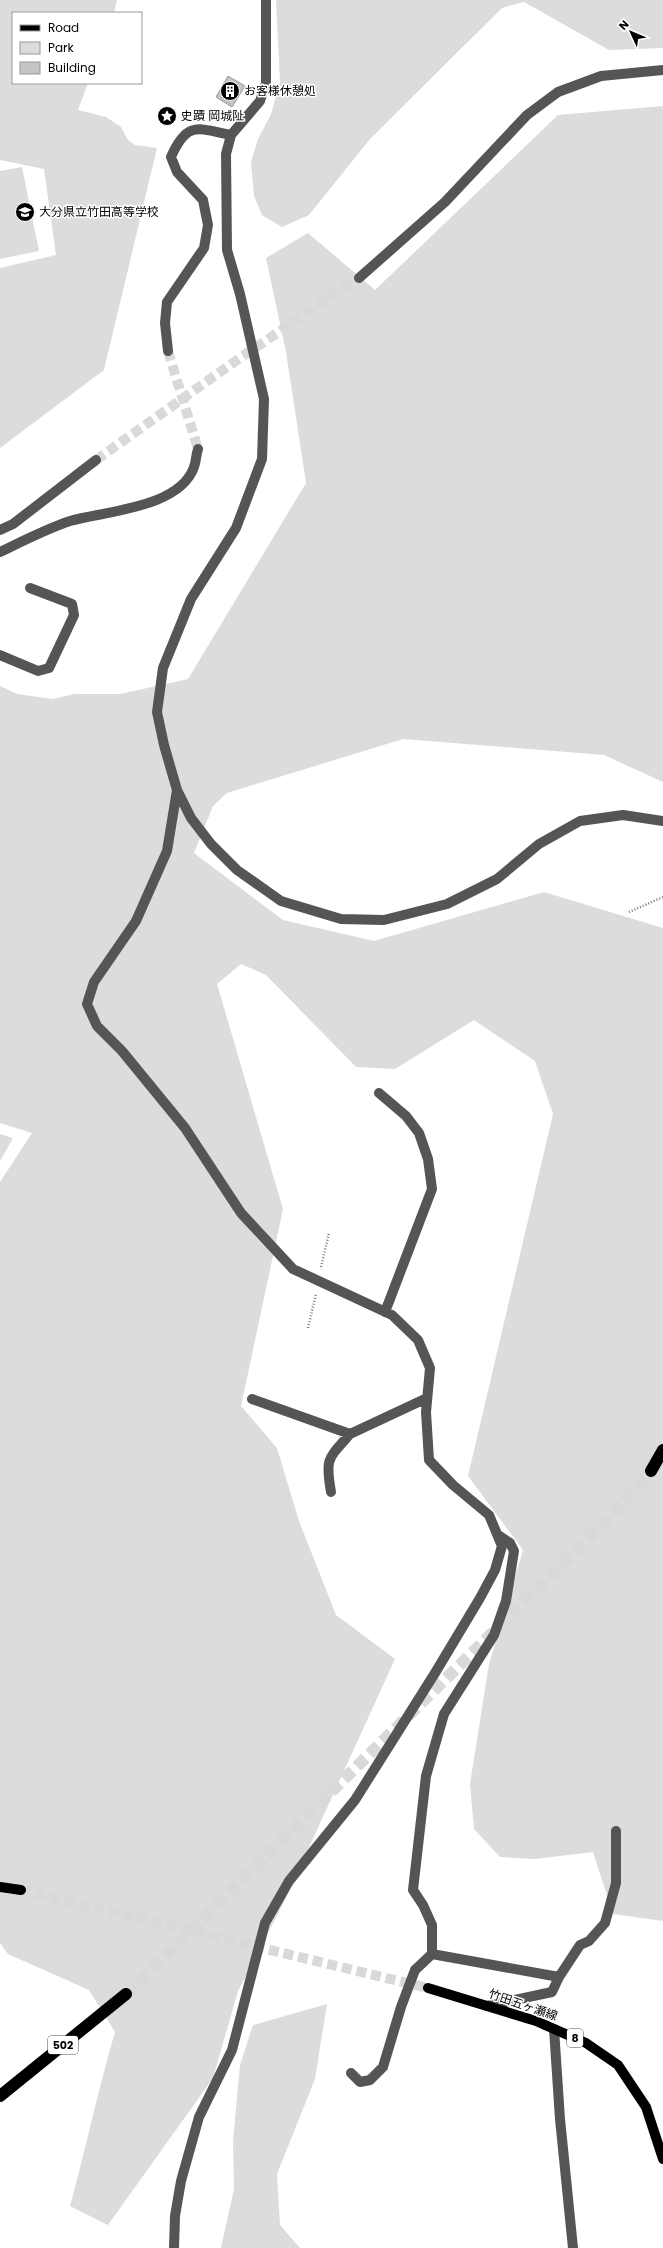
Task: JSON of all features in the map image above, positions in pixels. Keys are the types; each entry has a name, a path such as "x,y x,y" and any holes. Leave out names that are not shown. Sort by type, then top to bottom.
{"highway":[{"path":"651,1471 663,1450"},
{"name":"502","path":"0,2096 126,1994"}],"main road":[{"path":"0,1887 21,1890"},
{"name":"竹田五ヶ瀬線","path":"428,1988 554,2029 586,2042 618,2065 646,2108 663,2159"}],"street":[{"path":"266,0 266,82 260,101 231,135 226,154 227,250 240,294 264,399 262,459 236,528 191,599 163,668 158,712 164,745 177,790 195,823 211,844 237,870 281,901 341,919 384,920 447,904 496,878 539,844 580,821 623,814 663,821"},
{"path":"359,278 445,202 527,115 558,92 601,76 663,70"},
{"path":"168,351 164,323 167,302 204,248 208,225 203,200 177,172 171,157 180,138 198,128 231,135"},
{"path":"0,552 61,524 151,504 183,483 194,468 198,449"},
{"path":"0,530 13,524 96,460"},
{"path":"0,655 38,671 49,668 74,615 72,604 30,588"},
{"path":"174,2248 175,2216 181,2181 197,2124 232,2050 265,1923 289,1882 355,1800 480,1598 495,1570 502,1546 489,1515 453,1485 429,1460 426,1412 430,1368 418,1340 392,1315 293,1269 241,1213 185,1128 122,1051 97,1026 87,1004 94,982 136,921 167,851 177,790"},
{"path":"379,1093 406,1116 419,1133 428,1158 432,1189 385,1312"},
{"path":"331,1492 327,1468 332,1454 350,1434 427,1398"},
{"path":"252,1399 350,1434"},
{"path":"351,2074 360,2082 370,2080 383,2067 401,2007 415,1970 432,1954 432,1925 423,1905 413,1890 426,1776 444,1714 494,1635 506,1601 514,1551 510,1543 498,1535"},
{"path":"487,2006 552,1992 559,1977 580,1945 589,1941 605,1923 616,1884 616,1831"},
{"path":"432,1954 559,1977"},
{"path":"554,2029 560,2119 573,2248"}],"path":[{"path":"629,912 663,897"}],"green space":[{"path":"0,0 117,0 114,12 12,12 12,84 88,84 78,110 106,117 121,127 128,140 135,145 157,148 104,370 0,448 0,268 56,255 44,169 0,160"},
{"path":"276,0 663,0 663,48 609,50 524,2 502,8 370,139 309,215 282,227 262,215 254,196 251,162 258,139 271,114 280,82"},
{"path":"663,106 663,782 604,755 403,739 227,793 213,806 194,853 283,920 374,941 544,892 663,928 663,1921 613,1914 593,1852 535,1859 500,1857 474,1829 470,1784 489,1664 523,1550 468,1476 553,1114 535,1061 474,1020 395,1069 356,1067 266,975 241,964 217,984 283,1209 241,1406 277,1448 299,1521 336,1615 395,1659 285,1900 238,1991 213,2078 108,2225 70,2206 115,2032 89,1990 8,1954 0,1943 0,1182 32,1133 0,1123 0,686 17,694 53,699 74,694 120,694 188,679 306,483 286,352 266,258 308,233 375,290 558,115"},
{"path":"22,167 39,251 0,259 0,171"},
{"path":"0,1134 13,1138 0,1161"},
{"path":"327,2004 315,2079 277,2174 280,2225 300,2248 221,2248 234,2189 233,2141 240,2065 253,2025"}],"building":[{"name":"お客様休憩処","path":"228,76 245,86 232,107 216,97"}],"tunnel":[{"path":"96,460 237,360 359,278"},
{"path":"168,351 198,449"},
{"path":"126,1994 611,1516 651,1471"},
{"path":"21,1890 428,1988"}],"place":[{"name":"お客様休憩処","path":"230,91"},
{"name":"史蹟 岡城阯","path":"167,116"},
{"name":"大分県立竹田高等学校","path":"25,212"}]}
